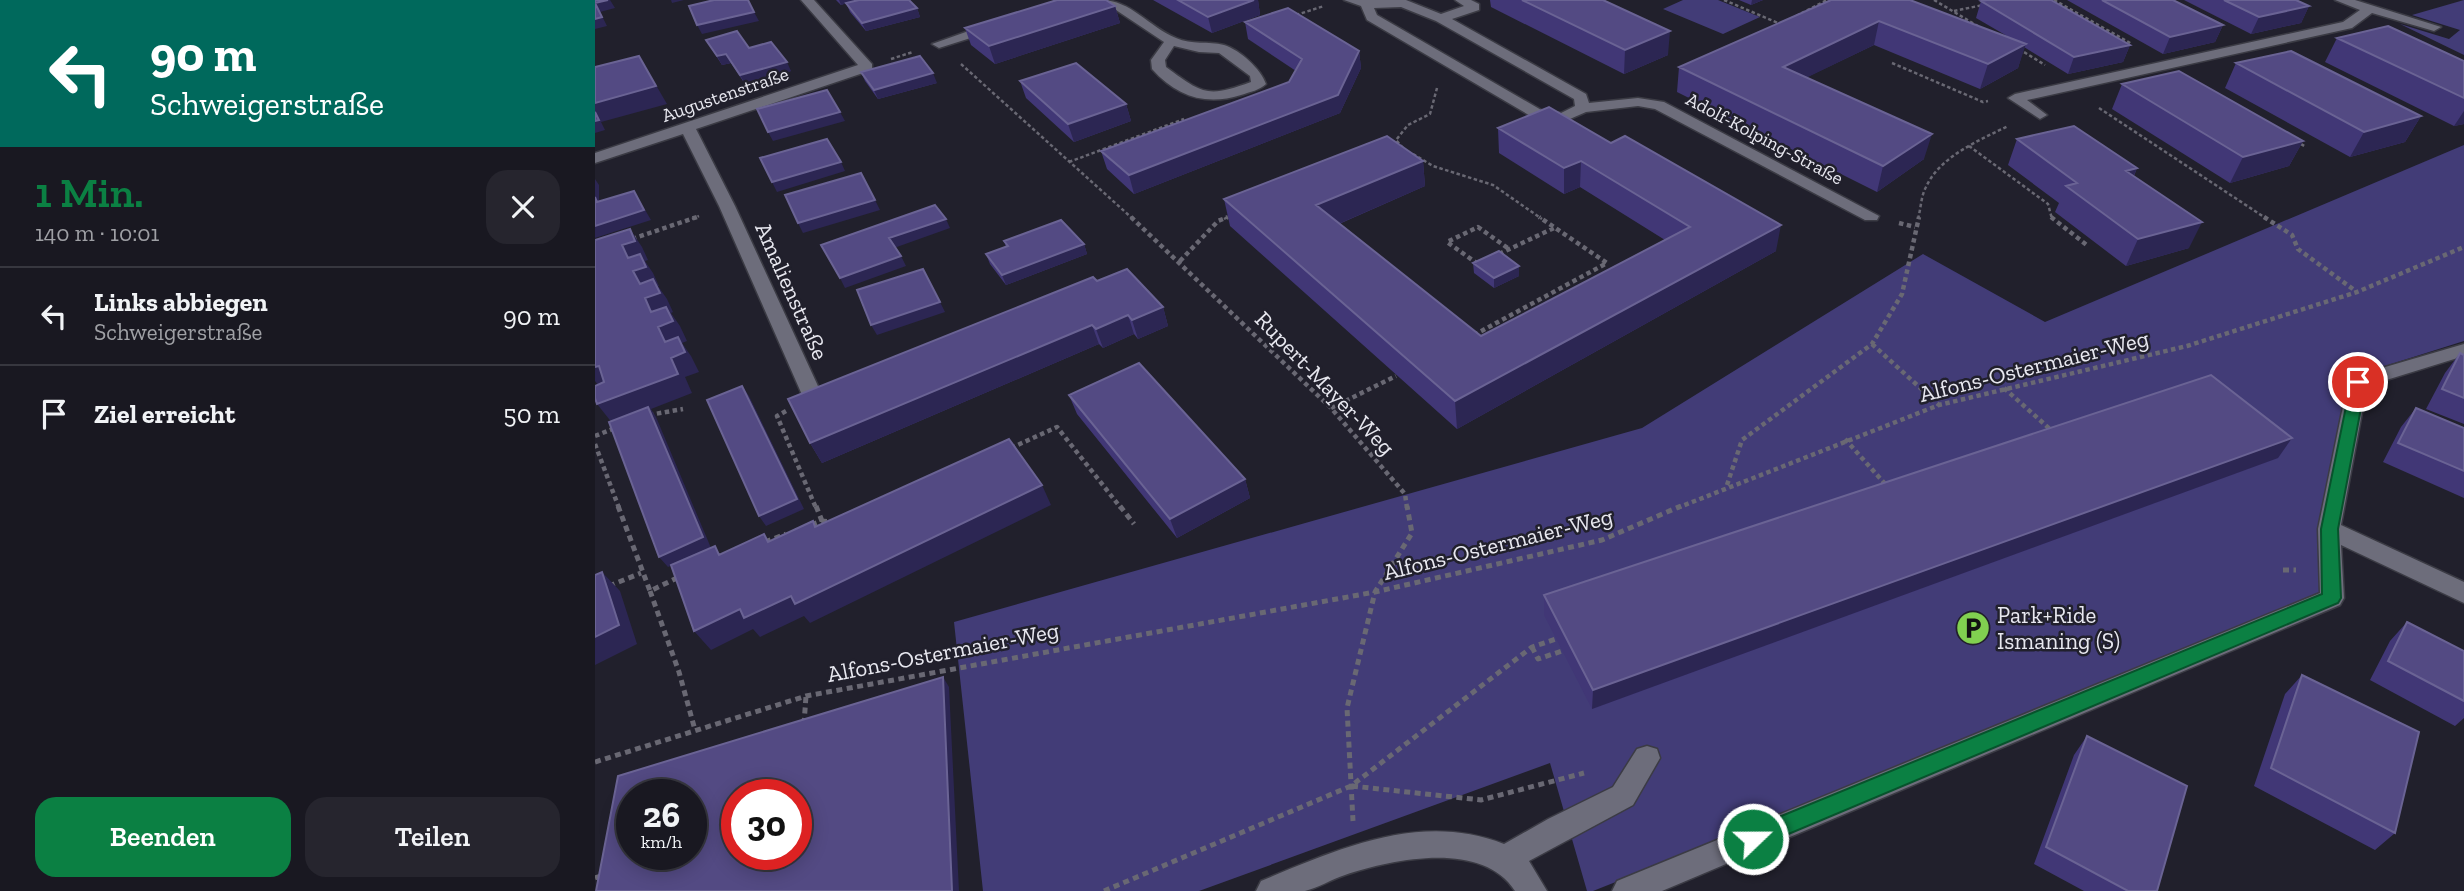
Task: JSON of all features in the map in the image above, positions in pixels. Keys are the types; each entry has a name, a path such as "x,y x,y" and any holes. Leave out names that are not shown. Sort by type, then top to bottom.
{"street":[{"path":"807,0 867,66"},
{"path":"1107,0 1171,41 1199,48 1221,49 1256,74 1259,84 1218,99 1194,94 1159,69 1158,60 1171,41"},
{"path":"1350,0 1366,4 1403,3 1441,18 1581,97 1583,108"},
{"path":"1441,18 1475,7 1461,0"},
{"path":"2341,0 2434,27"},
{"name":"Adolf-Kolping-Straße","path":"1366,4 1372,17 1539,115 1563,118 1583,108 1638,102 1659,105 1871,216"},
{"path":"2015,98 2347,25 2369,9"},
{"path":"939,44 1002,24"},
{"name":"Augustenstraße","path":"595,159 867,66"},
{"path":"2015,98 2040,115"},
{"name":"Amalienstraße","path":"687,127 727,206 813,397"},
{"path":"1627,891 2332,598 2329,529 2358,382 2464,350"},
{"path":"2329,529 2464,593"},
{"path":"1505,859 1558,828 1623,796 1647,758"},
{"path":"1271,891 1355,858 1424,845 1473,844 1505,859 1527,879 1532,891"}],"path":[{"path":"1724,0 1778,23"},
{"path":"1773,31 1778,23 1827,0"},
{"path":"1934,0 1988,32"},
{"path":"1953,11 1994,3"},
{"path":"1290,18 1329,4"},
{"path":"867,66 939,44"},
{"name":"Rupert-Mayer-Weg","path":"939,44 1180,261 1331,408 1405,494 1412,533 1375,592 1347,708 1355,858"},
{"path":"2010,46 2035,58 2292,235 2298,249 2357,292"},
{"path":"1445,60 1430,114 1408,125 1396,140 1402,148 1433,166 1493,185 1607,263 1469,337"},
{"path":"1892,63 1983,102 2015,98"},
{"path":"1069,162 1190,117 1218,99"},
{"path":"1727,486 1742,440 1872,344 1902,294 1926,188 1936,171 1969,146 2010,125 2040,115"},
{"path":"1969,146 2047,204 2051,218 2088,246"},
{"name":"Amalienstraße","path":"621,242 727,206"},
{"path":"1180,261 1218,221 1243,211"},
{"path":"1487,260 1476,265 1447,242 1478,227 1509,249"},
{"path":"1498,254 1555,227"},
{"name":"Alfons-Ostermaier-Weg","path":"595,762 806,696 949,667 1375,592 1602,540 1727,486 1939,405 2187,346 2357,292 2464,247"},
{"path":"1872,344 1939,405"},
{"path":"1331,408 1396,376"},
{"path":"2004,388 2051,430 2058,433"},
{"name":"Amalienstraße","path":"813,397 777,416 822,521"},
{"path":"643,417 655,412 683,409"},
{"path":"595,436 619,426"},
{"path":"1007,450 1057,427 1134,524"},
{"path":"2051,430 2053,441"},
{"path":"1845,439 1885,484 1892,487"},
{"path":"595,444 679,672 695,730"},
{"path":"1885,484 1886,496"},
{"path":"810,525 822,521 844,523"},
{"path":"760,544 797,530"},
{"path":"607,587 641,573"},
{"path":"650,591 687,574"},
{"path":"1104,891 1351,786 1532,647 1556,639 1569,642"},
{"path":"1532,647 1538,659 1562,650 1575,649"},
{"path":"803,735 806,696"},
{"path":"1351,786 1481,800 1647,758"},
{"path":"595,878 608,874"}],"shaded area":[{"path":"1683,0 1718,0 1760,17 1723,34 1663,9"},
{"path":"2464,0 2464,55 2400,24 2449,39 2460,30 2412,15"},
{"path":"2464,145 2464,341 2350,377 2325,527 2332,598 1593,891 1587,891 1550,763 1199,891 983,891 954,622 1642,428 1923,254 2045,322"}],"building":[{"path":"714,0 748,0 754,12 697,25 689,6"},
{"path":"859,0 909,0 917,8 862,23 846,3"},
{"path":"1057,0 1106,0 1115,6 989,46 965,28"},
{"path":"1178,0 1254,0 1208,17"},
{"path":"1522,0 1603,0 1670,31 1625,50"},
{"path":"1831,0 1910,0 2026,44 1988,64 1879,21 1783,67 1932,134 1883,166 1679,67"},
{"path":"2051,0 2130,45 2074,57 1981,1"},
{"path":"2102,0 2173,0 2223,25 2170,37"},
{"path":"2224,0 2296,0 2309,6 2259,17"},
{"path":"595,3 602,17 595,19"},
{"path":"1288,8 1359,51 1338,95 1129,175 1101,151 1289,82 1302,59 1245,22"},
{"path":"2388,26 2464,61 2464,98 2337,38"},
{"path":"737,31 749,48 771,42 787,62 740,75 726,54 717,56 706,40"},
{"path":"2291,51 2421,116 2364,132 2236,63"},
{"path":"639,56 656,86 595,103 595,67"},
{"path":"920,56 933,73 874,90 861,72"},
{"path":"1076,63 1126,104 1068,124 1020,81"},
{"path":"2179,71 2303,141 2243,157 2122,84"},
{"path":"827,90 840,112 768,132 757,109"},
{"path":"1549,107 1611,143 1625,136 1781,225 1455,401 1224,199 1387,136 1423,161 1316,205 1481,336 1690,227 1581,161 1564,168 1498,128"},
{"path":"2074,126 2137,168 2126,171 2202,222 2138,239 2066,186 2077,183 2017,139"},
{"path":"827,139 841,162 772,182 760,158"},
{"path":"861,173 875,200 798,223 785,195"},
{"path":"634,191 644,210 595,226 595,197 597,202"},
{"path":"935,205 946,219 889,238 901,256 840,278 821,245"},
{"path":"1061,220 1084,244 1002,275 986,254 1008,246 1004,241"},
{"path":"630,229 635,241 622,245 628,258 640,254 646,267 633,271 640,284 653,279 660,293 645,298 651,312 666,307 673,321 658,327 665,342 678,337 685,352 671,358 678,374 597,404 595,386 604,382 599,366 595,367 595,240"},
{"path":"1499,251 1519,266 1494,278 1473,263"},
{"path":"923,269 940,302 871,325 857,290"},
{"path":"1127,269 1163,307 1132,320 1128,315 1096,329 1092,325 810,443 788,399 1093,277 1097,281"},
{"path":"2460,353 2464,355 2464,398 2442,389"},
{"path":"1139,363 1245,479 1170,519 1069,395"},
{"name":"Park+Ride Ismaning (S)","path":"2211,375 2292,438 1593,690 1544,595"},
{"path":"742,386 797,499 759,516 707,400"},
{"path":"648,407 703,537 659,557 609,422"},
{"path":"2416,408 2464,428 2464,471 2398,443"},
{"path":"1009,439 1042,485 795,604 791,596 744,618 740,609 694,631 671,565 715,546 719,555 764,534 768,542 813,521 815,527"},
{"path":"602,572 619,625 595,637 595,575"},
{"path":"2407,622 2464,651 2464,701 2388,661"},
{"path":"2302,675 2419,732 2395,833 2271,768"},
{"path":"943,677 952,891 596,891 616,786 616,870 707,870 707,779 617,779 618,776"},
{"path":"2087,736 2187,786 2157,891 2128,891 2046,847"}],"place":[{"name":"Park+Ride Ismaning (S)","path":"1973,628"}],"route":[{"path":"1753,839 2332,598 2329,529 2358,382"}]}
